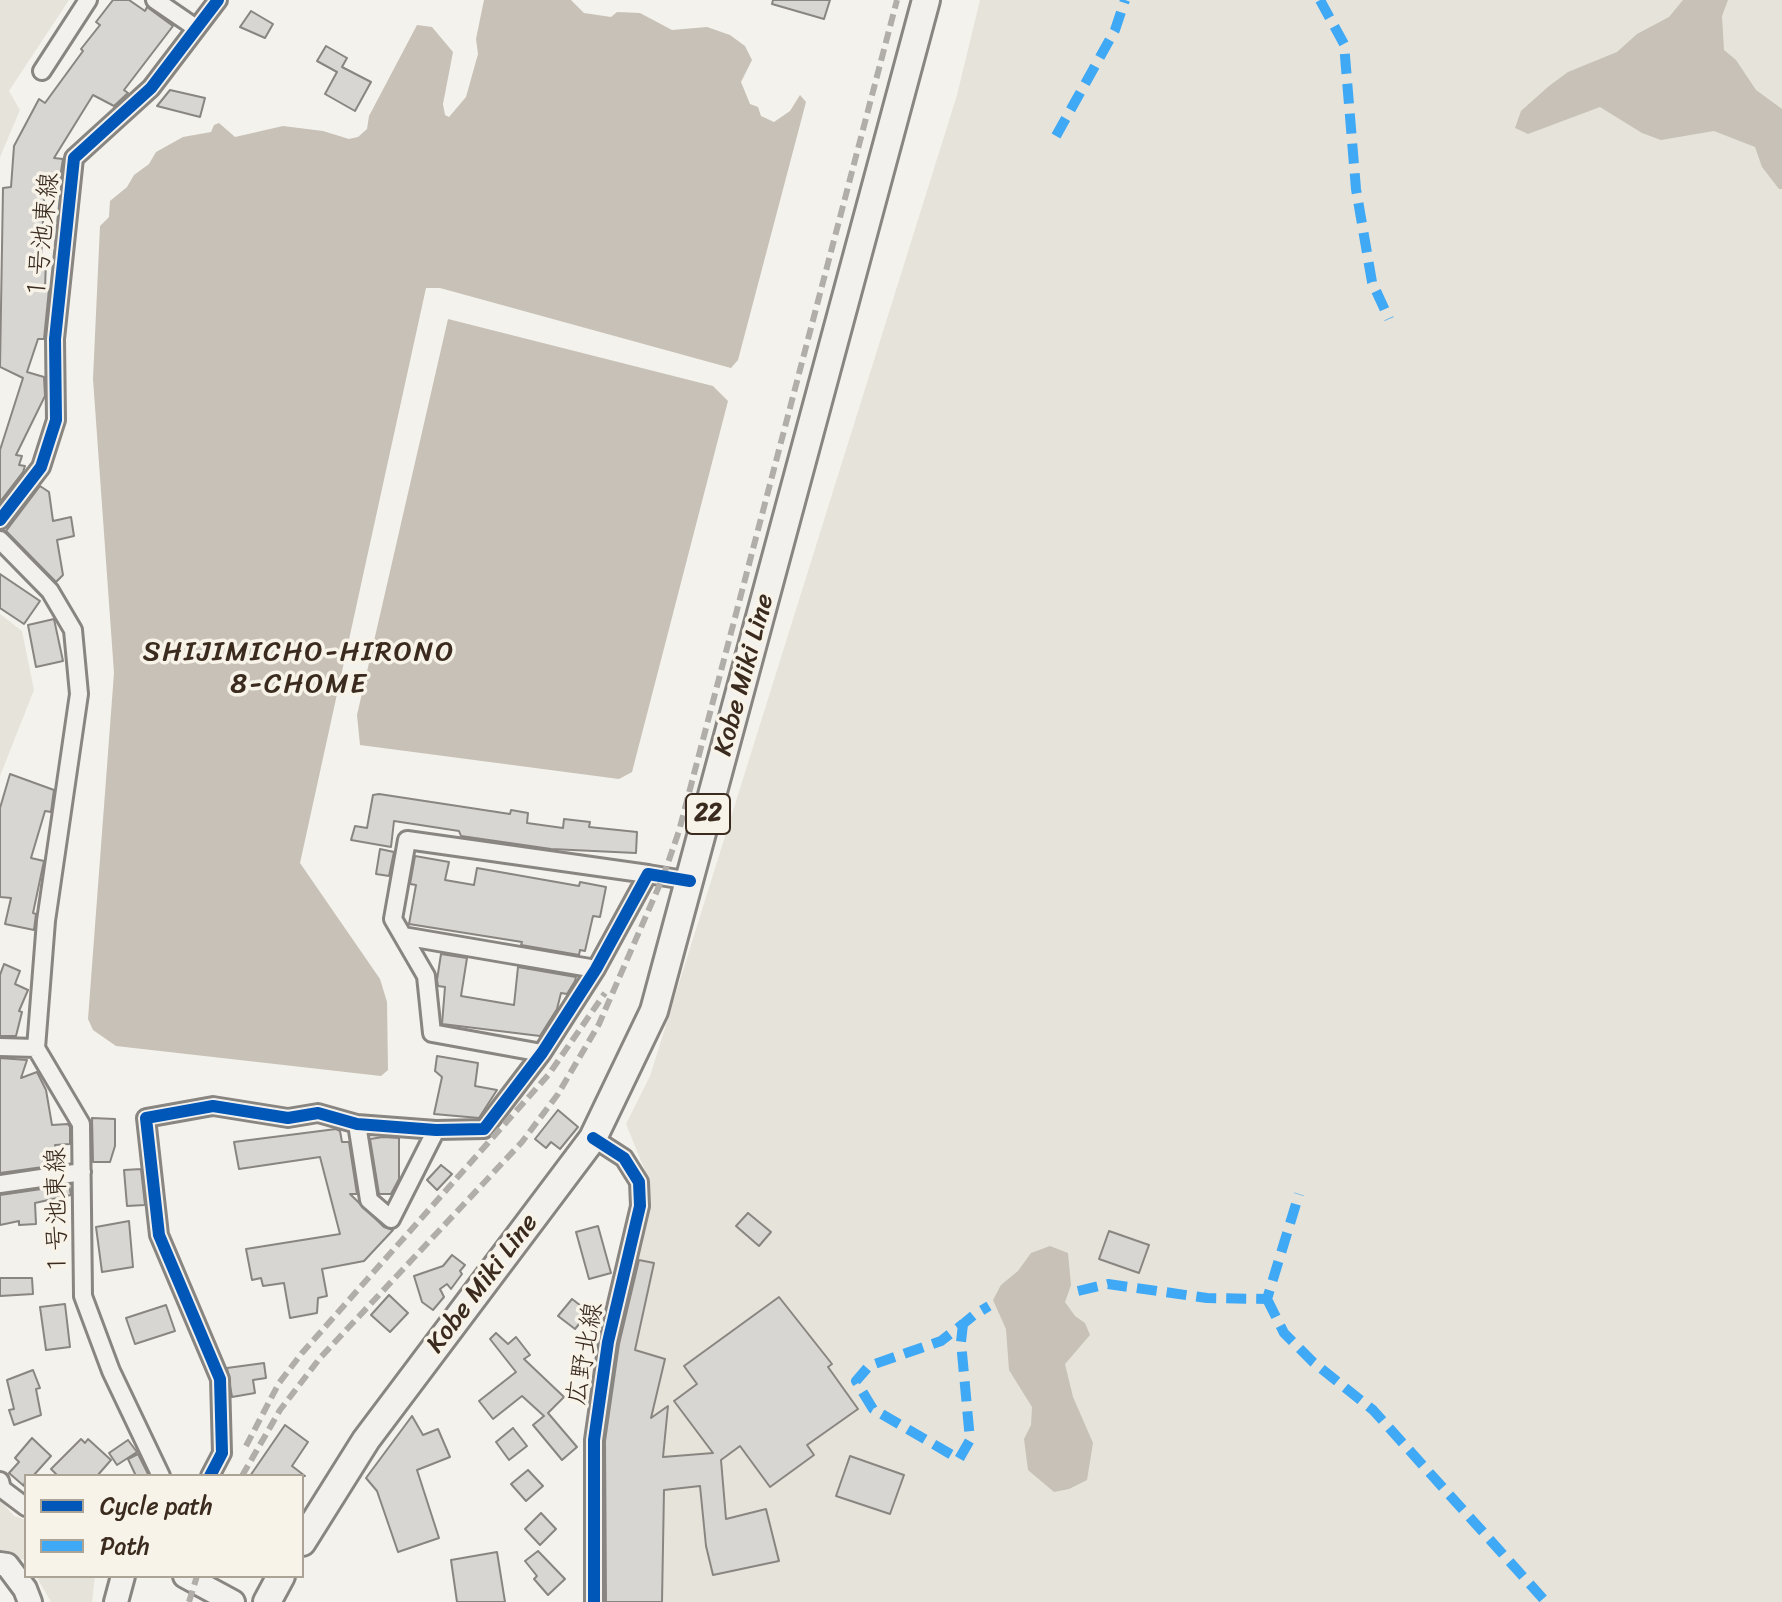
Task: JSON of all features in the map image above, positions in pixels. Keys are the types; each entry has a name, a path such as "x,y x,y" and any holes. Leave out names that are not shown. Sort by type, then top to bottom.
{"main road":[{"name":"Kobe Miki Line","path":"304,1539 366,1440 593,1138 654,1011 926,0"},
{"path":"267,1602 280,1578"}],"street":[{"path":"42,71 88,0"},
{"path":"155,0 196,28"},
{"name":"１号池東線","path":"0,520 41,467 56,420 55,339 74,158 151,88 218,0"},
{"path":"0,540 50,591 73,630 79,694 46,921 36,1048 0,1047"},
{"path":"542,1053 432,1033 426,976 393,919 407,840 690,881"},
{"path":"211,1474 222,1453 220,1379 159,1235 146,1118 213,1106 288,1118 318,1113 357,1124 436,1130 484,1129 542,1053 596,969 648,874"},
{"path":"403,936 596,969"},
{"name":"１号池東線","path":"36,1048 81,1124 83,1296 111,1371 160,1474"},
{"path":"357,1124 369,1200 391,1219 436,1130"},
{"name":"広野北線","path":"593,1138 624,1158 639,1182 640,1206 608,1342 594,1440 594,1602"},
{"path":"0,1184 82,1172"},
{"path":"0,1481 2,1489 24,1506"},
{"path":"0,1564 7,1565 25,1589 30,1602"},
{"path":"116,1602 122,1578"},
{"path":"189,1578 233,1602"}],"shaded area":[{"path":"0,0 69,0 9,91 20,110 0,157"},
{"path":"484,0 571,0 584,13 611,17 617,12 640,13 672,30 707,27 730,35 745,46 752,60 741,82 750,104 758,107 761,116 774,122 790,111 800,95 806,102 738,360 731,368 440,288 426,288 300,863 380,979 387,1002 388,1070 381,1076 116,1046 93,1030 88,1019 114,673 93,379 100,226 109,217 110,201 149,164 156,152 183,137 211,132 214,125 219,123 235,137 283,126 323,131 349,139 358,137 367,129 369,116 417,25 432,27 453,52 443,104 445,115 449,117 466,97 478,54 476,39"},
{"path":"980,0 1782,0 1782,1602 598,1602 600,1433 650,1183 626,1124 650,1076 957,95"},
{"path":"1683,0 1728,0 1722,16 1724,50 1736,60 1756,90 1782,109 1782,189 1762,167 1755,147 1714,131 1661,140 1642,133 1600,107 1528,134 1515,128 1521,111 1549,86 1568,72 1617,52 1637,34 1669,17"},
{"path":"448,319 713,386 728,401 632,772 619,779 360,745 357,715"},
{"path":"0,614 22,631 34,690 0,776"},
{"path":"1050,1246 1068,1253 1071,1285 1065,1302 1075,1316 1085,1323 1090,1335 1065,1364 1073,1397 1093,1443 1087,1480 1054,1492 1028,1470 1024,1439 1031,1425 1032,1407 1009,1370 1006,1329 993,1300 1001,1285 1018,1271 1031,1253"},
{"path":"0,1500 14,1516 24,1519 24,1560 0,1555"},
{"path":"37,1578 95,1578 92,1602 51,1602"}],"building":[{"path":"113,0 129,0 145,11 147,7 173,26 124,90 128,93 114,106 93,95 54,158 63,159 59,184 45,181 41,260 46,260 45,289 49,289 44,339 38,339 27,372 44,377 45,396 16,455 22,456 19,465 25,466 23,472 0,502 0,450 23,378 0,367 3,188 11,187 14,146 39,99 45,103 83,51 81,49 100,25 96,22"},
{"path":"773,0 830,0 824,19 772,4"},
{"path":"251,11 273,24 265,38 240,27"},
{"path":"326,46 347,58 342,67 371,82 355,111 325,94 337,72 317,61"},
{"path":"170,90 205,98 200,117 157,106"},
{"path":"40,486 49,492 53,521 71,517 74,536 57,540 63,575 56,582 6,531"},
{"path":"0,574 40,601 24,624 0,608"},
{"path":"54,619 63,661 36,667 28,625"},
{"path":"10,774 54,790 51,812 45,811 31,858 44,861 33,913 36,914 34,930 5,924 11,898 0,897 0,808"},
{"path":"373,795 510,814 511,810 528,813 527,823 563,828 564,819 590,822 589,827 637,832 636,853 551,849 461,836 459,831 394,821 391,847 351,840 355,826 367,828"},
{"path":"380,849 394,852 389,876 376,874"},
{"path":"415,856 449,862 445,880 474,885 477,868 579,886 580,882 606,887 600,917 593,916 585,951 580,950 579,955 521,945 522,942 409,924 416,885 410,884"},
{"path":"441,954 467,958 461,996 514,1005 518,967 576,977 567,994 561,993 557,1009 540,1036 442,1024 445,987 438,986 437,980"},
{"path":"4,964 20,971 15,984 28,990 19,1011 22,1012 16,1036 0,1036 0,975"},
{"path":"437,1056 478,1063 475,1086 497,1090 479,1118 434,1114 442,1077 435,1071"},
{"path":"0,1058 27,1060 21,1078 37,1072 46,1090 52,1125 68,1124 70,1127 70,1144 55,1145 57,1165 0,1173"},
{"path":"558,1110 578,1127 560,1149 551,1142 546,1148 535,1139"},
{"path":"92,1118 115,1119 115,1146 110,1162 93,1162"},
{"path":"336,1129 340,1131 342,1142 349,1142 357,1194 350,1194 384,1227 393,1230 364,1261 322,1269 327,1296 318,1298 317,1313 290,1318 284,1283 263,1286 261,1278 252,1280 246,1249 340,1234 320,1157 239,1169 234,1142"},
{"path":"399,1138 399,1179 391,1194 379,1194 370,1139"},
{"path":"441,1165 452,1174 437,1190 427,1180"},
{"path":"141,1169 145,1205 127,1206 124,1170"},
{"path":"69,1185 71,1195 35,1203 36,1224 19,1225 19,1221 0,1225 0,1195"},
{"path":"748,1213 771,1232 759,1246 736,1226"},
{"path":"129,1221 133,1267 102,1272 96,1227"},
{"path":"598,1226 611,1273 589,1279 576,1232"},
{"path":"1109,1231 1149,1245 1139,1273 1099,1259"},
{"path":"452,1255 465,1265 460,1271 462,1274 451,1289 447,1284 440,1289 444,1297 433,1310 422,1302 414,1276 443,1266"},
{"path":"639,1260 654,1263 635,1350 665,1359 651,1418 668,1406 663,1457 713,1453 674,1401 697,1384 684,1366 779,1297 832,1364 828,1367 858,1409 807,1445 814,1455 770,1487 740,1446 721,1460 726,1519 766,1509 779,1561 713,1575 706,1546 700,1486 664,1490 662,1602 606,1602 605,1441 619,1344"},
{"path":"0,1278 32,1278 33,1294 0,1296"},
{"path":"389,1295 408,1313 390,1332 371,1315"},
{"path":"572,1299 589,1312 575,1329 558,1316"},
{"path":"65,1304 70,1347 46,1350 40,1307"},
{"path":"166,1305 175,1331 135,1344 126,1318"},
{"path":"496,1333 508,1344 516,1337 530,1355 524,1359 564,1397 548,1413 577,1447 562,1460 533,1425 544,1416 522,1396 493,1419 479,1401 516,1372 490,1339"},
{"path":"264,1363 266,1378 253,1380 255,1393 232,1397 227,1368"},
{"path":"33,1370 40,1388 36,1389 41,1415 14,1425 9,1410 14,1409 7,1380"},
{"path":"412,1416 423,1435 438,1429 450,1457 417,1470 439,1538 398,1552 377,1491 366,1478"},
{"path":"285,1425 308,1442 292,1466 302,1474 251,1474"},
{"path":"513,1428 527,1446 509,1460 496,1442"},
{"path":"32,1438 51,1456 35,1474 24,1474 24,1486 9,1473 19,1462 15,1458"},
{"path":"81,1439 85,1443 88,1439 111,1460 99,1474 56,1474 51,1469"},
{"path":"128,1440 137,1452 117,1465 109,1453"},
{"path":"138,1454 148,1474 135,1474 128,1459"},
{"path":"850,1456 904,1475 890,1514 836,1496"},
{"path":"528,1470 543,1486 526,1501 511,1484"},
{"path":"541,1513 556,1529 540,1545 525,1529"},
{"path":"538,1551 565,1579 548,1595 534,1579 537,1576 525,1561"},
{"path":"497,1552 505,1602 457,1602 451,1560"}],"railway":[{"path":"243,1474 280,1410 320,1358 522,1142 558,1094 599,1024 663,877 679,831 897,0"},
{"path":"246,1446 279,1383 302,1353 549,1074 605,993"},
{"path":"189,1602 196,1578"}],"marked path":[{"path":"1056,136 1115,30 1125,0"},
{"path":"1320,0 1344,44 1356,189 1372,282 1389,319"},
{"path":"1078,1291 1108,1284 1207,1298 1267,1299 1299,1194"},
{"path":"1267,1299 1284,1333 1313,1362 1373,1410 1546,1602"},
{"path":"964,1322 963,1324 961,1342 970,1440 959,1459 873,1409 856,1381 869,1366 941,1341 963,1324 974,1315 989,1306"}],"cycle path":[{"path":"0,520 41,467 56,420 55,339 74,158 151,88 218,0"},
{"path":"211,1474 222,1453 220,1379 159,1235 146,1118 213,1106 288,1118 318,1113 357,1124 436,1130 484,1129 542,1053 596,969 648,874 690,881"},
{"path":"593,1138 624,1158 639,1182 640,1206 608,1342 594,1440 594,1602"}],"district":[{"name":"SHIJIMICHO-HIRONO 8-CHOME","path":"299,669"}]}
